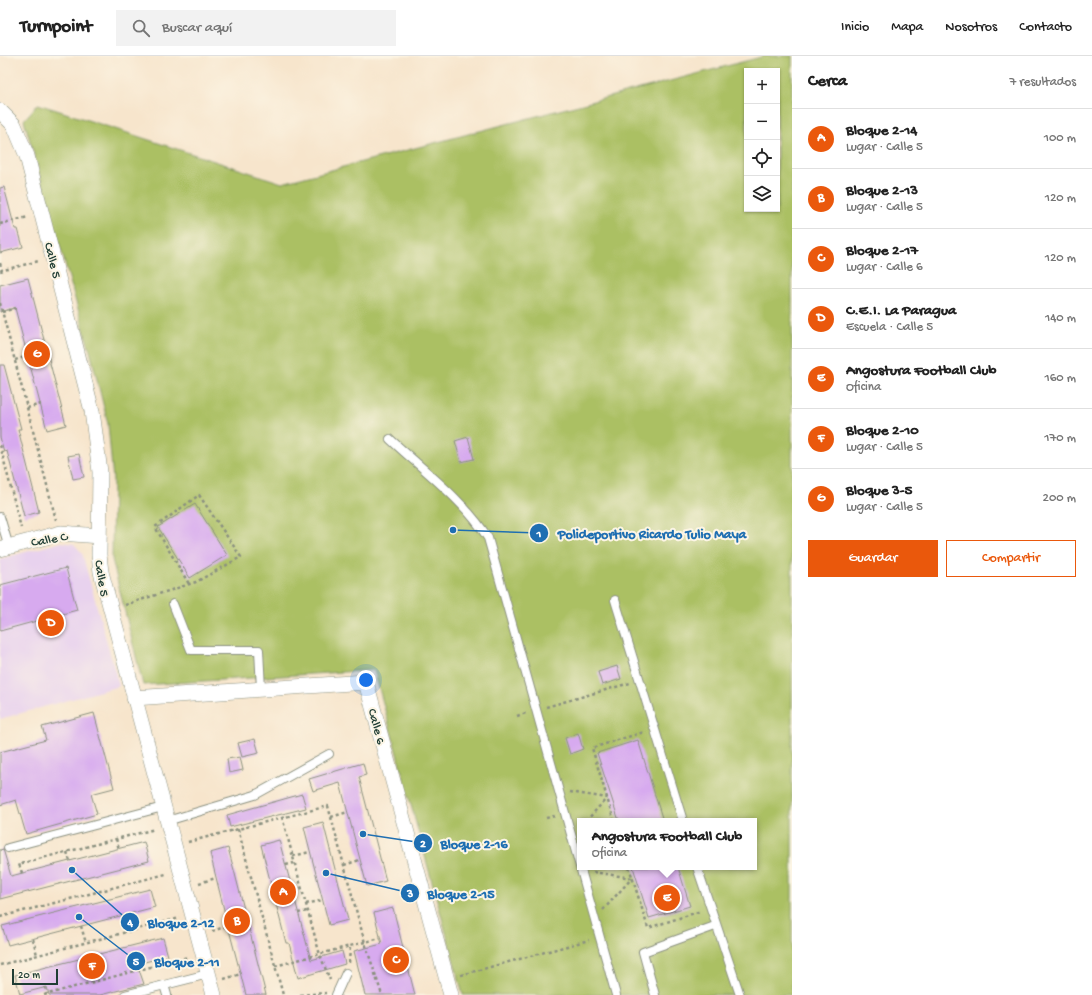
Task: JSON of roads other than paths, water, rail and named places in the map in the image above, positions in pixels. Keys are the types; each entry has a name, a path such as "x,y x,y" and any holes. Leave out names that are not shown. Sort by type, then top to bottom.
{"street":[{"name":"Calle 5","path":"0,111 14,125 27,156 92,411 100,472 99,536 101,572 214,995"},
{"name":"Calle C","path":"4,548 60,534 99,536"},
{"name":"Calle 6","path":"134,698 366,682 451,995"}],"lane":[{"path":"390,439 464,508 479,524 488,538 577,858"},
{"path":"0,517 4,548"},
{"path":"615,600 681,818"},
{"path":"172,604 191,650 259,650 261,689"},
{"path":"8,848 166,818 255,795 329,754"},
{"path":"580,870 616,995"},
{"path":"698,870 709,909 740,995"},
{"path":"656,995 643,952 715,926"},
{"path":"336,994 346,973"},
{"path":"125,995 208,974"},
{"path":"164,985 167,995"}],"place":[{"name":"Bloque 3-5","path":"37,354"},
{"name":"Polideportivo Ricardo Tulio Maya","path":"453,530"},
{"name":"C.E.I. La Paragua","path":"51,623"},
{"name":"Bloque 2-16","path":"363,834"},
{"name":"Bloque 2-12","path":"72,870"},
{"name":"Bloque 2-15","path":"326,873"},
{"name":"Bloque 2-14","path":"283,892"},
{"name":"Angostura Football Club","path":"667,898"},
{"name":"Bloque 2-11","path":"79,917"},
{"name":"Bloque 2-13","path":"237,921"},
{"name":"Bloque 2-17","path":"396,960"},
{"name":"Bloque 2-10","path":"92,966"}]}
